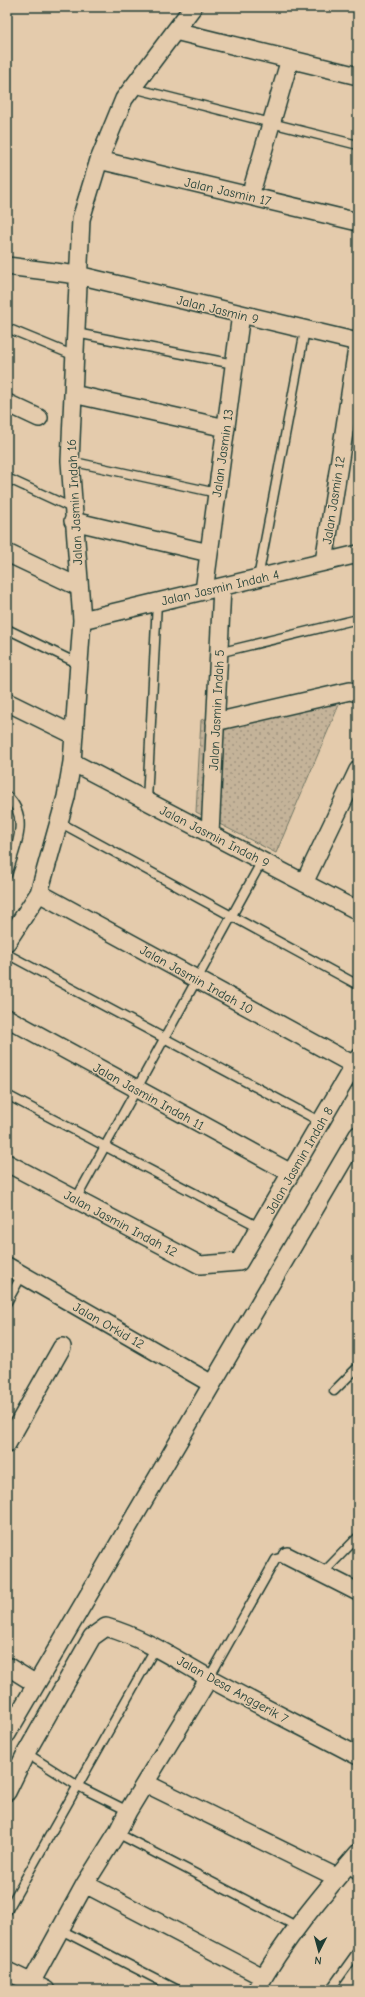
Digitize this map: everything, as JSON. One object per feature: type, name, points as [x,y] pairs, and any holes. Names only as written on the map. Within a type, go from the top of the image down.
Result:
[{"type":"street","name":"Jalan Jasmin Indah 16","points":[[7,942],[39,893],[66,797],[72,762],[82,620],[70,462],[81,218],[99,160],[124,99],[193,7]]},
{"type":"street","points":[[175,31],[358,76]]},
{"type":"street","points":[[250,196],[290,59]]},
{"type":"street","name":"Jalan Jasmin 17","points":[[99,160],[358,222]]},
{"type":"street","name":"Jalan Jasmin 9","points":[[7,266],[78,275],[358,342]]},
{"type":"street","name":"Jalan Jasmin 13","points":[[204,591],[241,314]]},
{"type":"street","name":"Jalan Jasmin 12","points":[[324,562],[358,342]]},
{"type":"street","points":[[73,394],[226,428]]},
{"type":"street","points":[[7,403],[39,418]]},
{"type":"street","points":[[73,515],[209,553]]},
{"type":"street","points":[[7,554],[79,587]]},
{"type":"street","name":"Jalan Jasmin Indah 4","points":[[82,620],[358,554]]},
{"type":"street","name":"Jalan Jasmin Indah 5","points":[[210,834],[222,587]]},
{"type":"street","points":[[215,722],[350,691],[358,693]]},
{"type":"street","points":[[7,702],[74,734]]},
{"type":"street","name":"Jalan Jasmin Indah 9","points":[[72,762],[358,911]]},
{"type":"street","points":[[304,883],[358,770]]},
{"type":"street","name":"Jalan Jasmin Indah 10","points":[[39,893],[197,979],[356,1062]]},
{"type":"street","name":"Jalan Jasmin Indah 11","points":[[7,1018],[291,1173]]},
{"type":"street","name":"Jalan Jasmin Indah 8","points":[[239,1262],[356,1062]]},
{"type":"street","points":[[7,1734],[358,1135]]},
{"type":"street","name":"Jalan Jasmin Indah 12","points":[[7,1163],[200,1265],[239,1262]]},
{"type":"street","name":"Jalan Orkid 12","points":[[7,1266],[212,1384]]},
{"type":"street","points":[[7,1444],[62,1347]]},
{"type":"street","points":[[287,1556],[358,1592]]},
{"type":"street","name":"Jalan Desa Anggerik 7","points":[[26,1754],[92,1636],[106,1627],[125,1632],[156,1647],[209,1678],[358,1756]]},
{"type":"street","points":[[7,1666],[36,1684]]},
{"type":"street","points":[[7,1971],[38,1986],[61,1930],[85,1884],[117,1833],[128,1810],[209,1678]]},
{"type":"street","points":[[7,1792],[26,1754]]},
{"type":"street","points":[[145,1783],[347,1873]]},
{"type":"street","points":[[85,1884],[260,1983],[298,1927],[347,1873],[358,1853]]},
{"type":"lane","points":[[133,88],[358,145]]},
{"type":"lane","points":[[7,328],[74,356]]},
{"type":"lane","points":[[258,578],[305,330]]},
{"type":"lane","points":[[76,334],[234,364]]},
{"type":"lane","points":[[70,462],[217,493]]},
{"type":"lane","points":[[7,478],[73,515]]},
{"type":"lane","points":[[148,801],[157,602]]},
{"type":"lane","points":[[218,652],[358,618]]},
{"type":"lane","points":[[7,629],[79,664]]},
{"type":"lane","points":[[7,796],[15,803],[21,827],[7,875]]},
{"type":"lane","points":[[59,822],[358,985]]},
{"type":"lane","points":[[76,1199],[262,861]]},
{"type":"lane","points":[[7,954],[165,1037],[321,1122]]},
{"type":"lane","points":[[7,1095],[104,1147],[260,1227]]},
{"type":"lane","points":[[7,1302],[22,1275]]},
{"type":"lane","points":[[334,1390],[358,1367]]},
{"type":"lane","points":[[322,1574],[358,1537]]},
{"type":"lane","points":[[209,1678],[276,1559],[287,1556]]},
{"type":"lane","points":[[7,1911],[156,1647]]},
{"type":"lane","points":[[26,1754],[78,1786],[128,1810]]},
{"type":"lane","points":[[117,1833],[298,1927]]},
{"type":"lane","points":[[61,1930],[178,1990]]},
{"type":"lane","points":[[330,1990],[358,1951]]},
{"type":"shaded area","points":[[347,686],[276,853],[196,812],[201,720]]}]
